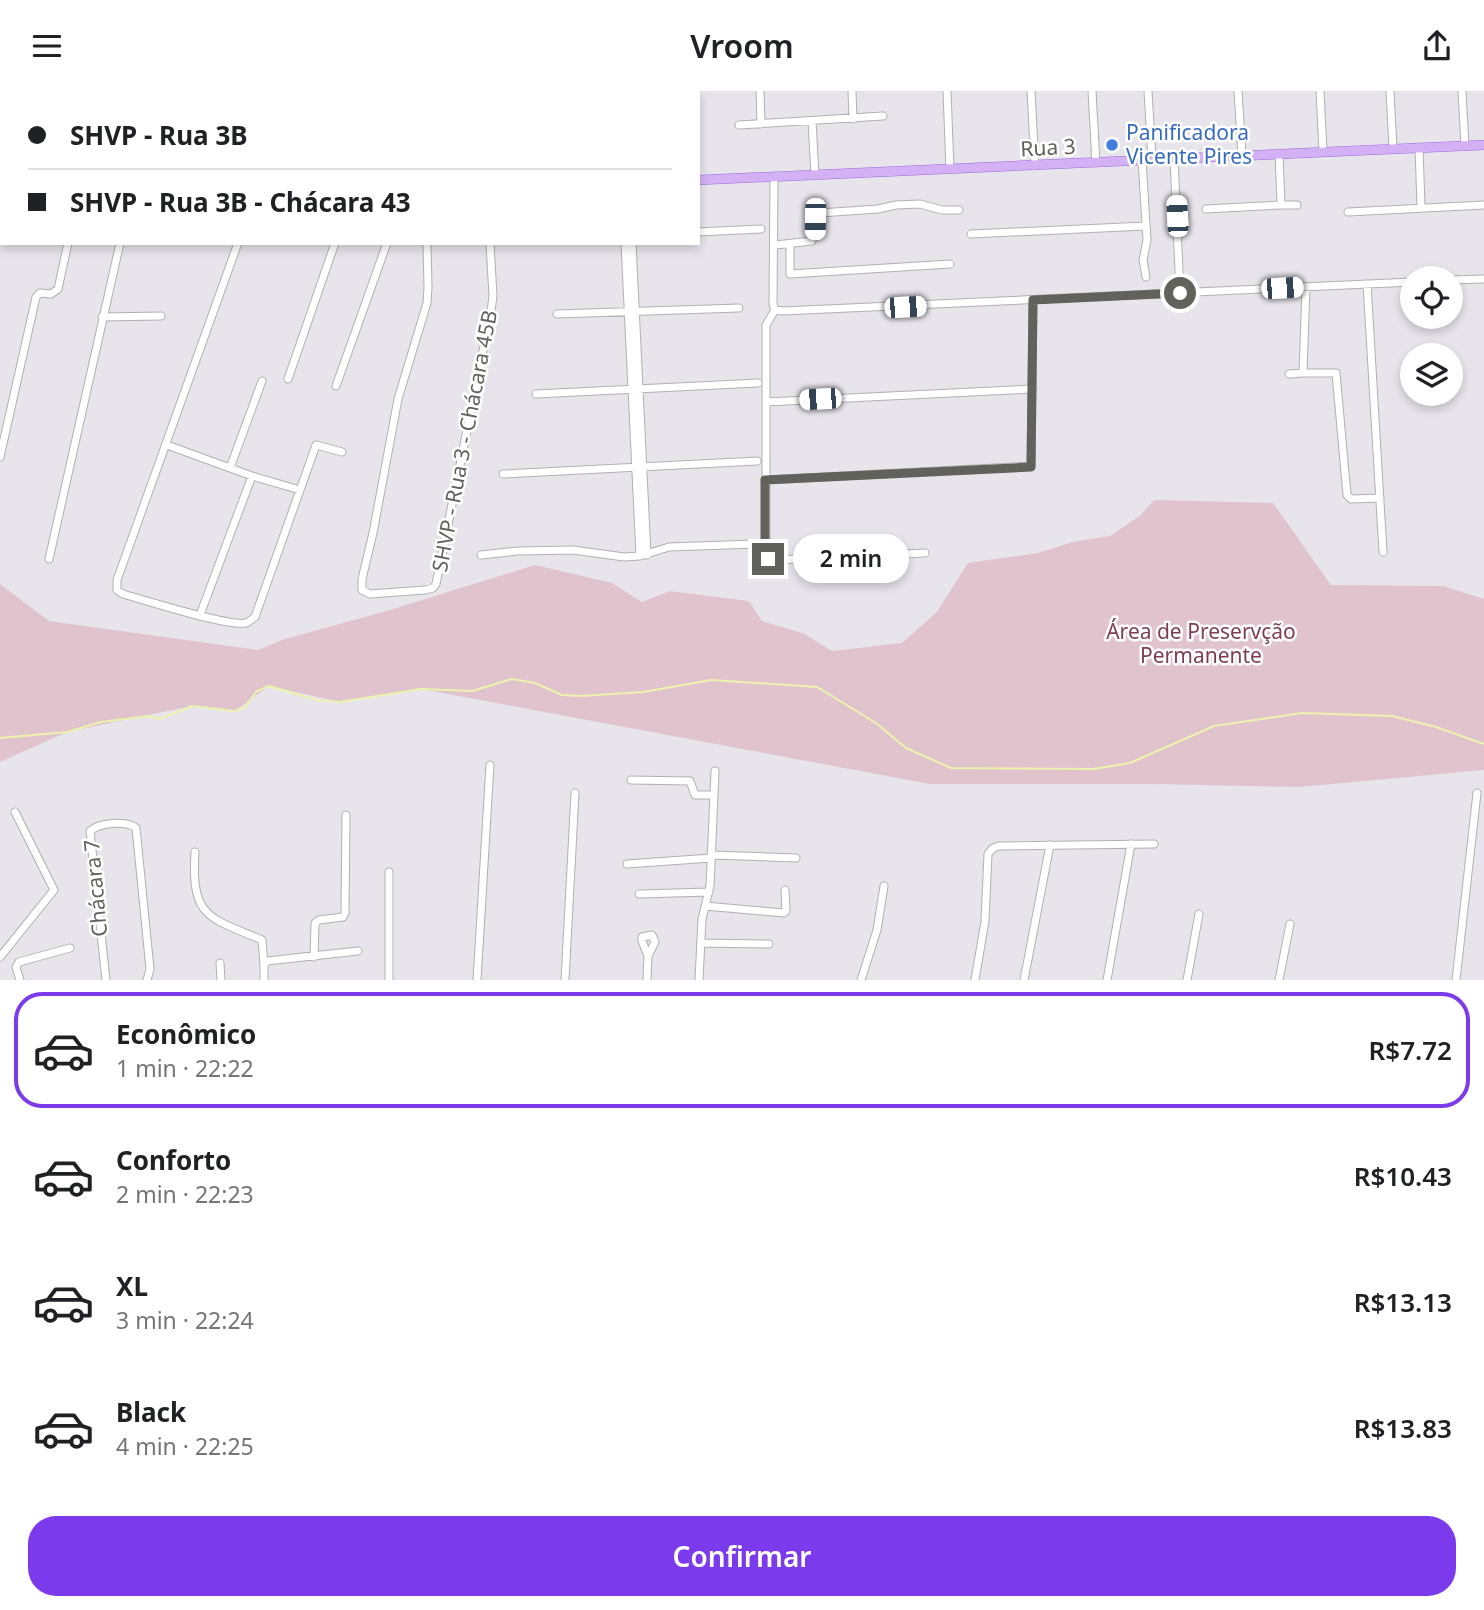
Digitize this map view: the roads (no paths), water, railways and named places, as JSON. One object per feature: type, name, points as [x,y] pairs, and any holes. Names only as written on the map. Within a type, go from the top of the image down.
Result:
[{"type":"main road","name":"Rua 3","points":[[700,180],[1484,145]]},
{"type":"street","points":[[760,91],[761,124]]},
{"type":"street","points":[[852,91],[853,118]]},
{"type":"street","points":[[947,91],[950,169]]},
{"type":"street","points":[[1031,91],[1035,166]]},
{"type":"street","points":[[1093,91],[1096,163]]},
{"type":"street","points":[[1146,277],[1143,260],[1147,247],[1145,226],[1148,91]]},
{"type":"street","points":[[1238,91],[1242,155]]},
{"type":"street","points":[[1320,91],[1323,152]]},
{"type":"street","points":[[1390,91],[1393,148]]},
{"type":"street","points":[[1462,91],[1465,146]]},
{"type":"street","points":[[739,125],[883,116]]},
{"type":"street","points":[[812,121],[816,176]]},
{"type":"street","points":[[1419,147],[1421,207]]},
{"type":"street","points":[[1279,153],[1281,205]]},
{"type":"street","points":[[1174,158],[1180,293]]},
{"type":"street","points":[[774,178],[775,310],[766,325],[765,552],[768,559],[925,553]]},
{"type":"street","points":[[775,245],[814,240],[815,219],[820,213],[908,204],[924,205],[942,211],[960,210]]},
{"type":"street","points":[[1206,209],[1297,205]]},
{"type":"street","points":[[1348,212],[1484,205]]},
{"type":"street","points":[[971,234],[1145,226]]},
{"type":"street","points":[[700,232],[761,229]]},
{"type":"street","points":[[0,457],[36,296],[40,293],[51,294],[58,289],[68,245]]},
{"type":"street","points":[[49,559],[120,245]]},
{"type":"street","points":[[237,245],[116,586],[117,590],[200,615],[245,624],[255,617],[316,445],[342,452]]},
{"type":"street","points":[[288,379],[334,245]]},
{"type":"street","points":[[336,386],[386,245]]},
{"type":"street","name":"SHVP - Rua 3 - Chácara 45B","points":[[427,245],[427,303],[398,399],[361,586],[364,593],[425,590],[436,584],[491,311],[493,296],[490,245]]},
{"type":"street","points":[[625,245],[643,556]]},
{"type":"street","points":[[631,312],[632,245]]},
{"type":"street","points":[[790,245],[790,274]]},
{"type":"street","points":[[774,274],[950,264]]},
{"type":"street","points":[[1463,280],[1484,279]]},
{"type":"street","points":[[775,310],[802,312],[1400,283]]},
{"type":"street","points":[[1367,284],[1383,552]]},
{"type":"street","points":[[1303,373],[1306,287]]},
{"type":"street","points":[[765,480],[1027,468],[1032,464],[1033,300]]},
{"type":"street","points":[[557,314],[739,308]]},
{"type":"street","points":[[102,317],[162,317]]},
{"type":"street","points":[[1289,374],[1336,373],[1347,495],[1351,499],[1380,498]]},
{"type":"street","points":[[230,468],[262,381]]},
{"type":"street","points":[[536,394],[758,383]]},
{"type":"street","points":[[766,402],[1033,389]]},
{"type":"street","points":[[167,445],[252,476],[300,490]]},
{"type":"street","points":[[503,474],[757,461]]},
{"type":"street","points":[[200,615],[252,476]]},
{"type":"street","points":[[481,555],[573,550],[624,557],[643,556],[669,547],[755,544]]},
{"type":"street","points":[[477,980],[490,765]]},
{"type":"street","points":[[699,980],[705,906],[709,892],[715,771]]},
{"type":"street","points":[[631,780],[690,781],[695,795],[715,795]]},
{"type":"street","points":[[565,980],[575,793]]},
{"type":"street","points":[[1456,980],[1477,793]]},
{"type":"street","points":[[0,957],[54,890],[15,813]]},
{"type":"street","points":[[314,957],[315,923],[342,917],[345,913],[346,815]]},
{"type":"street","name":"Chácara 7","points":[[106,980],[90,831],[97,826],[128,824],[136,828],[150,969],[147,980]]},
{"type":"street","points":[[1107,980],[1131,843]]},
{"type":"street","points":[[975,980],[985,921],[988,854],[993,848],[1154,844]]},
{"type":"street","points":[[1024,980],[1050,845]]},
{"type":"street","points":[[195,852],[194,878],[204,912],[217,921],[262,940],[264,980]]},
{"type":"street","points":[[627,864],[711,857],[796,858]]},
{"type":"street","points":[[389,871],[389,980]]},
{"type":"street","points":[[861,980],[877,930],[884,886]]},
{"type":"street","points":[[705,906],[784,913],[785,890]]},
{"type":"street","points":[[639,894],[709,892]]},
{"type":"street","points":[[1187,980],[1199,914]]},
{"type":"street","points":[[1279,980],[1290,924]]},
{"type":"street","points":[[701,943],[769,944]]},
{"type":"street","points":[[20,980],[16,967],[19,962],[70,947]]},
{"type":"street","points":[[265,964],[358,951]]},
{"type":"street","points":[[647,980],[648,956]]},
{"type":"street","points":[[220,963],[221,980]]},
{"type":"waterway","points":[[0,738],[67,732],[101,722],[149,716],[159,719],[192,706],[235,711],[245,707],[257,691],[269,686],[317,700],[340,702],[421,689],[472,691],[512,679],[535,683],[562,695],[580,696],[643,692],[711,680],[817,687],[876,723],[906,748],[951,768],[1093,769],[1130,763],[1214,726],[1302,713],[1392,716],[1436,727],[1484,744]]},
{"type":"place","name":"Panificadora Vicente Pires","points":[[1112,145]]},
{"type":"park label","name":"Área de Preservção Permanente","points":[[1201,644]]}]
